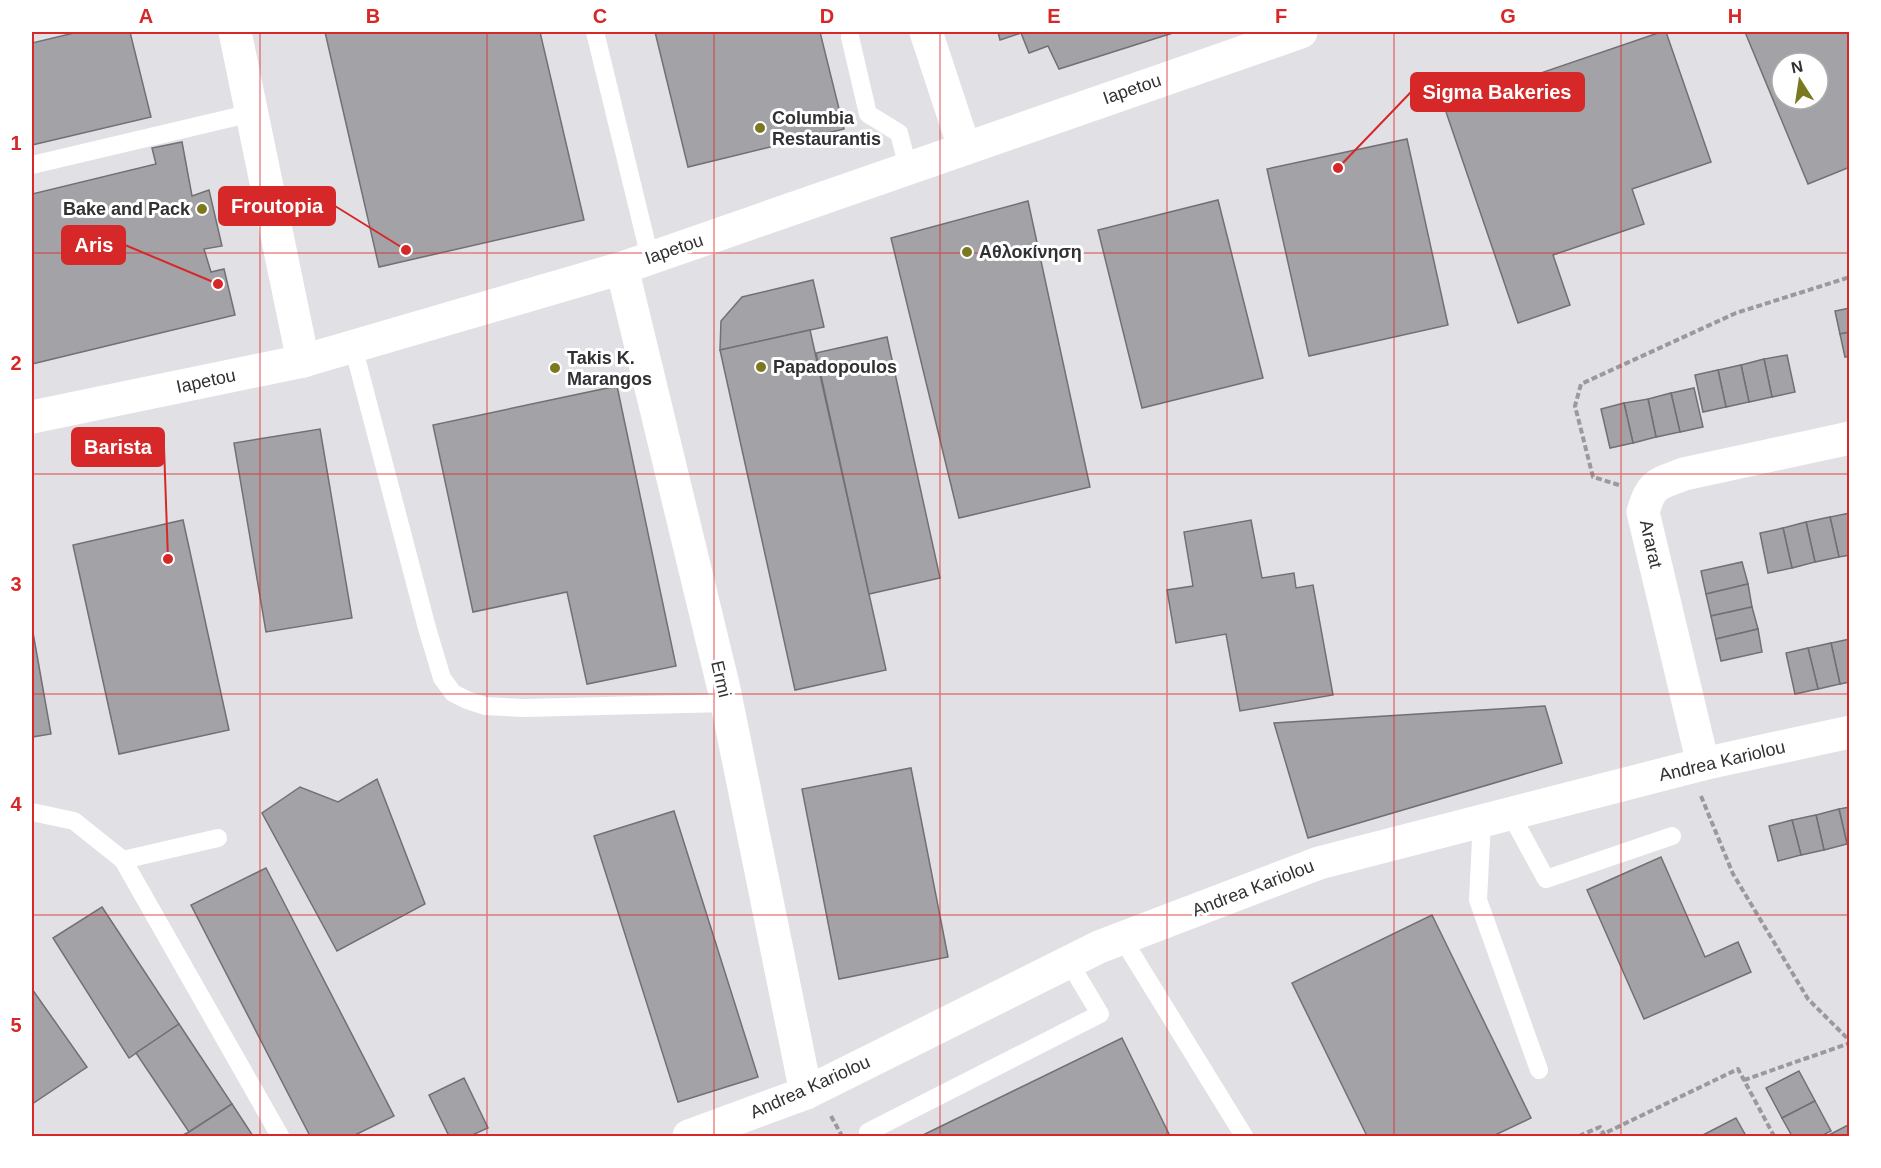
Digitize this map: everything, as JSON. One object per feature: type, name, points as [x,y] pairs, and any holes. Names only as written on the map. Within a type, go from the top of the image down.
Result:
[{"type":"street","points":[[235,32],[303,361]]},
{"type":"street","points":[[926,32],[964,147]]},
{"type":"street","name":"Iapetou","points":[[32,417],[303,361],[636,263],[964,147],[1301,32]]},
{"type":"street","name":"Ermi","points":[[636,263],[806,1093]]},
{"type":"street","name":"Ararat","points":[[1696,766],[1643,512],[1648,494],[1659,483],[1684,474],[1850,438]]},
{"type":"street","name":"Andrea Kariolou","points":[[697,1135],[806,1093],[1122,938],[1319,863],[1696,766],[1850,732]]},
{"type":"lane","points":[[595,32],[636,263]]},
{"type":"lane","points":[[850,37],[868,114],[900,133],[908,167]]},
{"type":"lane","points":[[32,165],[252,113]]},
{"type":"lane","points":[[353,346],[427,628],[442,678],[453,693],[485,706],[523,708],[727,703]]},
{"type":"lane","points":[[32,812],[74,821],[123,861],[280,1137]]},
{"type":"lane","points":[[1496,816],[1546,879],[1672,836]]},
{"type":"lane","points":[[1496,816],[1478,900],[1539,1070]]},
{"type":"lane","points":[[123,861],[218,838]]},
{"type":"lane","points":[[1122,938],[1244,1137]]},
{"type":"lane","points":[[870,1137],[868,1132],[1100,1014],[1070,962]]},
{"type":"path","points":[[1648,494],[1593,477],[1575,406],[1581,384],[1736,313],[1850,277]]},
{"type":"path","points":[[1696,766],[1733,874],[1808,999],[1850,1042],[1744,1080]]},
{"type":"path","points":[[1579,1137],[1600,1127],[1602,1136],[1738,1069],[1774,1137]]},
{"type":"building","points":[[78,32],[130,32],[151,117],[32,145],[32,43]]},
{"type":"building","points":[[325,32],[540,32],[584,220],[379,267]]},
{"type":"building","points":[[655,32],[820,32],[844,129],[688,167]]},
{"type":"building","points":[[998,32],[1176,32],[1059,69],[1048,46],[1029,53],[1021,33],[1000,40]]},
{"type":"building","points":[[1666,32],[1711,162],[1632,189],[1644,224],[1553,255],[1570,305],[1518,323],[1444,106]]},
{"type":"building","points":[[1745,32],[1850,32],[1850,167],[1808,184],[1778,111],[1830,111],[1830,51],[1770,51],[1770,92]]},
{"type":"building","points":[[1407,139],[1448,325],[1309,356],[1267,169]]},
{"type":"building","points":[[182,142],[192,196],[209,190],[222,246],[204,249],[211,272],[224,269],[235,315],[32,364],[32,194],[156,164],[152,148]]},
{"type":"building","points":[[1218,200],[1263,378],[1142,408],[1098,230]]},
{"type":"building","points":[[1028,201],[1090,487],[959,518],[891,238]]},
{"type":"building","points":[[813,280],[824,327],[720,350],[721,321],[742,297]]},
{"type":"building","points":[[1850,308],[1850,332],[1840,334],[1835,311]]},
{"type":"building","points":[[810,330],[886,670],[795,690],[720,350]]},
{"type":"building","points":[[1850,332],[1850,356],[1845,357],[1840,334]]},
{"type":"building","points":[[887,337],[940,578],[869,594],[816,353]]},
{"type":"building","points":[[1787,355],[1795,392],[1772,397],[1764,359]]},
{"type":"building","points":[[1764,359],[1772,397],[1749,402],[1741,365]]},
{"type":"building","points":[[1741,365],[1749,402],[1726,407],[1718,370]]},
{"type":"building","points":[[1718,370],[1726,407],[1703,412],[1695,375]]},
{"type":"building","points":[[617,386],[676,666],[587,684],[567,592],[473,612],[433,425]]},
{"type":"building","points":[[1694,388],[1703,427],[1680,432],[1671,393]]},
{"type":"building","points":[[1671,393],[1680,432],[1656,437],[1648,399]]},
{"type":"building","points":[[1648,399],[1656,437],[1633,443],[1624,403]]},
{"type":"building","points":[[1624,403],[1633,443],[1610,448],[1601,409]]},
{"type":"building","points":[[320,429],[352,618],[266,632],[234,443]]},
{"type":"building","points":[[1850,513],[1850,555],[1839,557],[1830,517]]},
{"type":"building","points":[[1830,517],[1839,557],[1815,562],[1806,522]]},
{"type":"building","points":[[183,520],[229,730],[119,754],[73,545]]},
{"type":"building","points":[[1251,520],[1262,578],[1294,573],[1296,588],[1313,585],[1333,695],[1240,711],[1226,634],[1176,643],[1167,590],[1193,586],[1184,532]]},
{"type":"building","points":[[1806,522],[1815,562],[1792,568],[1783,528]]},
{"type":"building","points":[[1783,528],[1792,568],[1768,573],[1760,533]]},
{"type":"building","points":[[1742,562],[1748,584],[1706,594],[1701,571]]},
{"type":"building","points":[[1748,584],[1752,607],[1711,616],[1706,594]]},
{"type":"building","points":[[1752,607],[1758,629],[1716,639],[1711,616]]},
{"type":"building","points":[[32,627],[51,734],[32,737]]},
{"type":"building","points":[[1758,629],[1762,652],[1721,661],[1716,639]]},
{"type":"building","points":[[1850,639],[1850,682],[1840,684],[1831,643]]},
{"type":"building","points":[[1831,643],[1840,684],[1818,689],[1808,648]]},
{"type":"building","points":[[1808,648],[1818,689],[1795,694],[1786,653]]},
{"type":"building","points":[[1545,706],[1562,763],[1308,838],[1274,723]]},
{"type":"building","points":[[911,768],[948,957],[839,979],[802,789]]},
{"type":"building","points":[[377,779],[425,904],[337,951],[262,813],[300,787],[338,802]]},
{"type":"building","points":[[1850,807],[1850,843],[1847,844],[1839,809]]},
{"type":"building","points":[[1839,809],[1847,844],[1824,850],[1816,815]]},
{"type":"building","points":[[674,811],[758,1077],[678,1102],[594,836]]},
{"type":"building","points":[[1816,815],[1824,850],[1801,855],[1792,820]]},
{"type":"building","points":[[1792,820],[1801,855],[1778,861],[1769,826]]},
{"type":"building","points":[[1661,857],[1705,957],[1738,942],[1751,972],[1644,1019],[1587,890]]},
{"type":"building","points":[[266,868],[394,1116],[353,1136],[310,1136],[191,905]]},
{"type":"building","points":[[102,907],[179,1024],[129,1058],[53,938]]},
{"type":"building","points":[[1432,915],[1531,1118],[1493,1136],[1367,1136],[1292,983]]},
{"type":"building","points":[[32,989],[87,1067],[32,1104]]},
{"type":"building","points":[[179,1024],[232,1104],[189,1132],[136,1053]]},
{"type":"building","points":[[1122,1038],[1170,1136],[921,1136]]},
{"type":"building","points":[[1799,1071],[1815,1101],[1782,1118],[1766,1088]]},
{"type":"building","points":[[464,1078],[488,1128],[470,1136],[449,1136],[429,1095]]},
{"type":"building","points":[[1815,1101],[1831,1131],[1821,1136],[1792,1136],[1782,1118]]},
{"type":"building","points":[[232,1104],[253,1136],[181,1136],[189,1132]]},
{"type":"building","points":[[1736,1118],[1746,1136],[1701,1136]]},
{"type":"building","points":[[1850,1124],[1850,1136],[1827,1136]]},
{"type":"place","name":"Columbia Restaurantis","points":[[760,128]]},
{"type":"place","name":"Sigma Bakeries","points":[[1338,168]]},
{"type":"place","name":"Bake and Pack","points":[[202,209]]},
{"type":"place","name":"Froutopia","points":[[406,250]]},
{"type":"place","name":"Αθλοκίνηση","points":[[967,252]]},
{"type":"place","name":"Aris","points":[[218,284]]},
{"type":"place","name":"Papadopoulos","points":[[761,367]]},
{"type":"place","name":"Takis K. Marangos","points":[[555,368]]},
{"type":"place","name":"Barista","points":[[168,559]]}]
